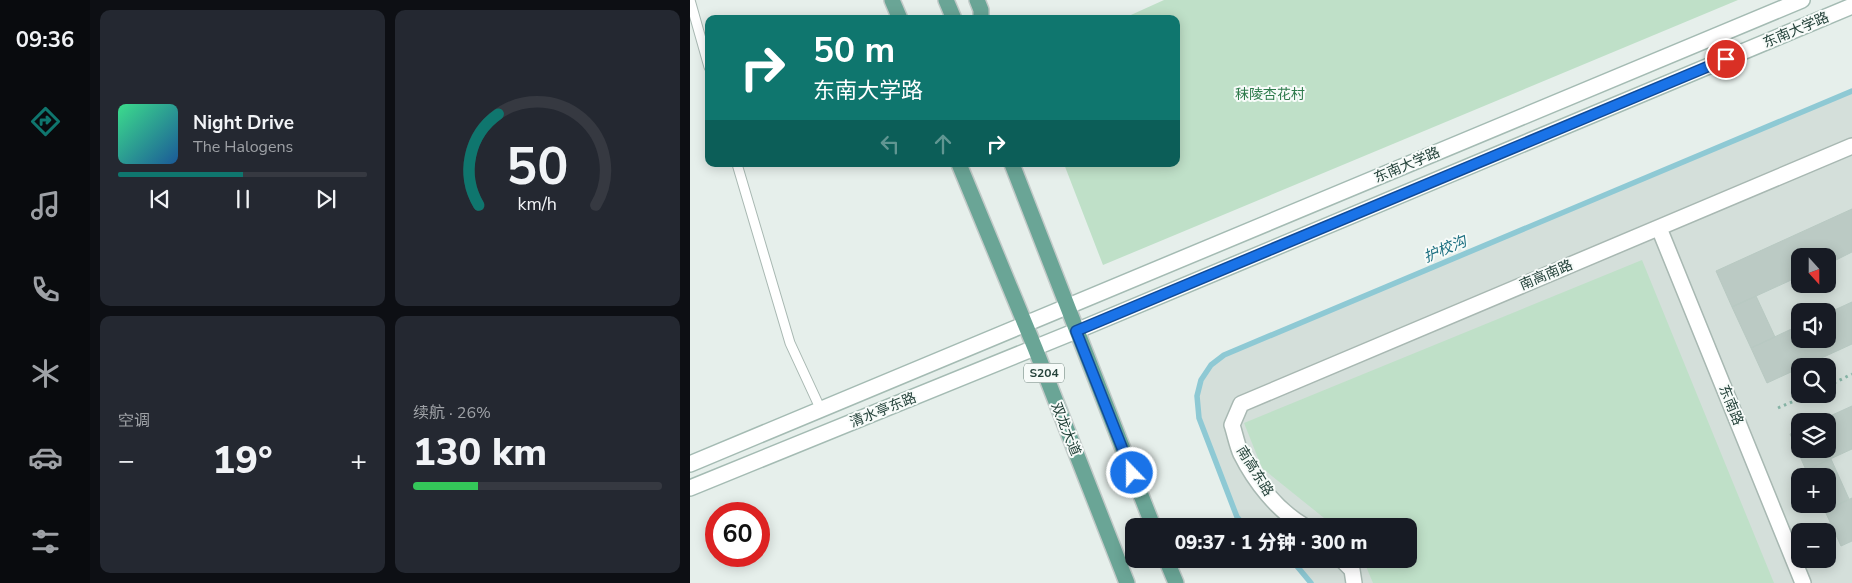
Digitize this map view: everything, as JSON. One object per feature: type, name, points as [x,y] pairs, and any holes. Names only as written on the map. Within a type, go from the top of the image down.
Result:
[{"type":"main road","points":[[892,0],[898,15]]},
{"type":"main road","points":[[946,0],[952,15]]},
{"type":"main road","points":[[977,0],[981,15]]},
{"type":"main road","name":"东南大学路","points":[[1068,308],[1802,0]]},
{"type":"main road","name":"东南大学路","points":[[1076,331],[1852,6]]},
{"type":"main road","name":"南高南路","points":[[1241,404],[1852,146]]},
{"type":"main road","name":"双龙大道","points":[[960,167],[1035,348],[1127,583]]},
{"type":"main road","points":[[1013,167],[1151,518]]},
{"type":"main road","name":"东南路","points":[[1659,228],[1803,583]]},
{"type":"main road","name":"清水亭东路","points":[[690,464],[1068,308]]},
{"type":"main road","name":"清水亭东路","points":[[690,488],[1076,331]]},
{"type":"main road","name":"南高东路","points":[[1241,404],[1232,425],[1241,453],[1267,494],[1291,518]]},
{"type":"main road","points":[[1170,568],[1176,583]]},
{"type":"main road","points":[[1350,568],[1354,583]]},
{"type":"lane","points":[[690,0],[705,52]]},
{"type":"lane","points":[[738,167],[790,342],[821,410]]},
{"type":"path","points":[[1836,382],[1852,374]]},
{"type":"path","points":[[1778,408],[1791,402]]},
{"type":"shaded area","points":[[1852,91],[1852,583],[1311,583],[1298,568],[1417,568],[1417,518],[1238,518],[1199,418],[1197,396],[1201,380],[1211,365],[1224,355]]},
{"type":"green space","name":"秣陵杏花村","points":[[1164,0],[1738,0],[1103,265],[1065,167],[1180,167],[1180,15],[1131,15]]},
{"type":"green space","points":[[1642,260],[1774,583],[1373,583],[1367,568],[1417,568],[1417,518],[1324,518],[1262,468],[1244,423]]},
{"type":"building","points":[[1852,209],[1852,252],[1836,260],[1836,248],[1791,248],[1791,280],[1732,307],[1716,271]]},
{"type":"building","points":[[1756,296],[1775,337],[1751,348],[1732,307]]},
{"type":"building","points":[[1852,302],[1852,344],[1821,358],[1791,358],[1791,372],[1767,383],[1751,348],[1791,329],[1791,348],[1836,348],[1836,309]]},
{"type":"building","points":[[1852,406],[1852,449],[1836,456],[1836,413]]},
{"type":"building","points":[[1801,458],[1832,458],[1810,468],[1805,468]]},
{"type":"building","points":[[1831,459],[1835,468],[1811,468]]},
{"type":"building","points":[[1836,470],[1849,499],[1836,506]]},
{"type":"building","points":[[1852,498],[1852,541],[1841,546],[1836,535],[1836,523],[1830,523],[1826,513],[1836,513],[1836,506]]},
{"type":"waterway","name":"护校沟","points":[[1238,518],[1199,418],[1197,396],[1201,380],[1211,365],[1224,355],[1852,91]]},
{"type":"waterway","name":"护校沟","points":[[1298,568],[1311,583]]},
{"type":"route","points":[[1132,473],[1076,331],[1726,59]]}]
